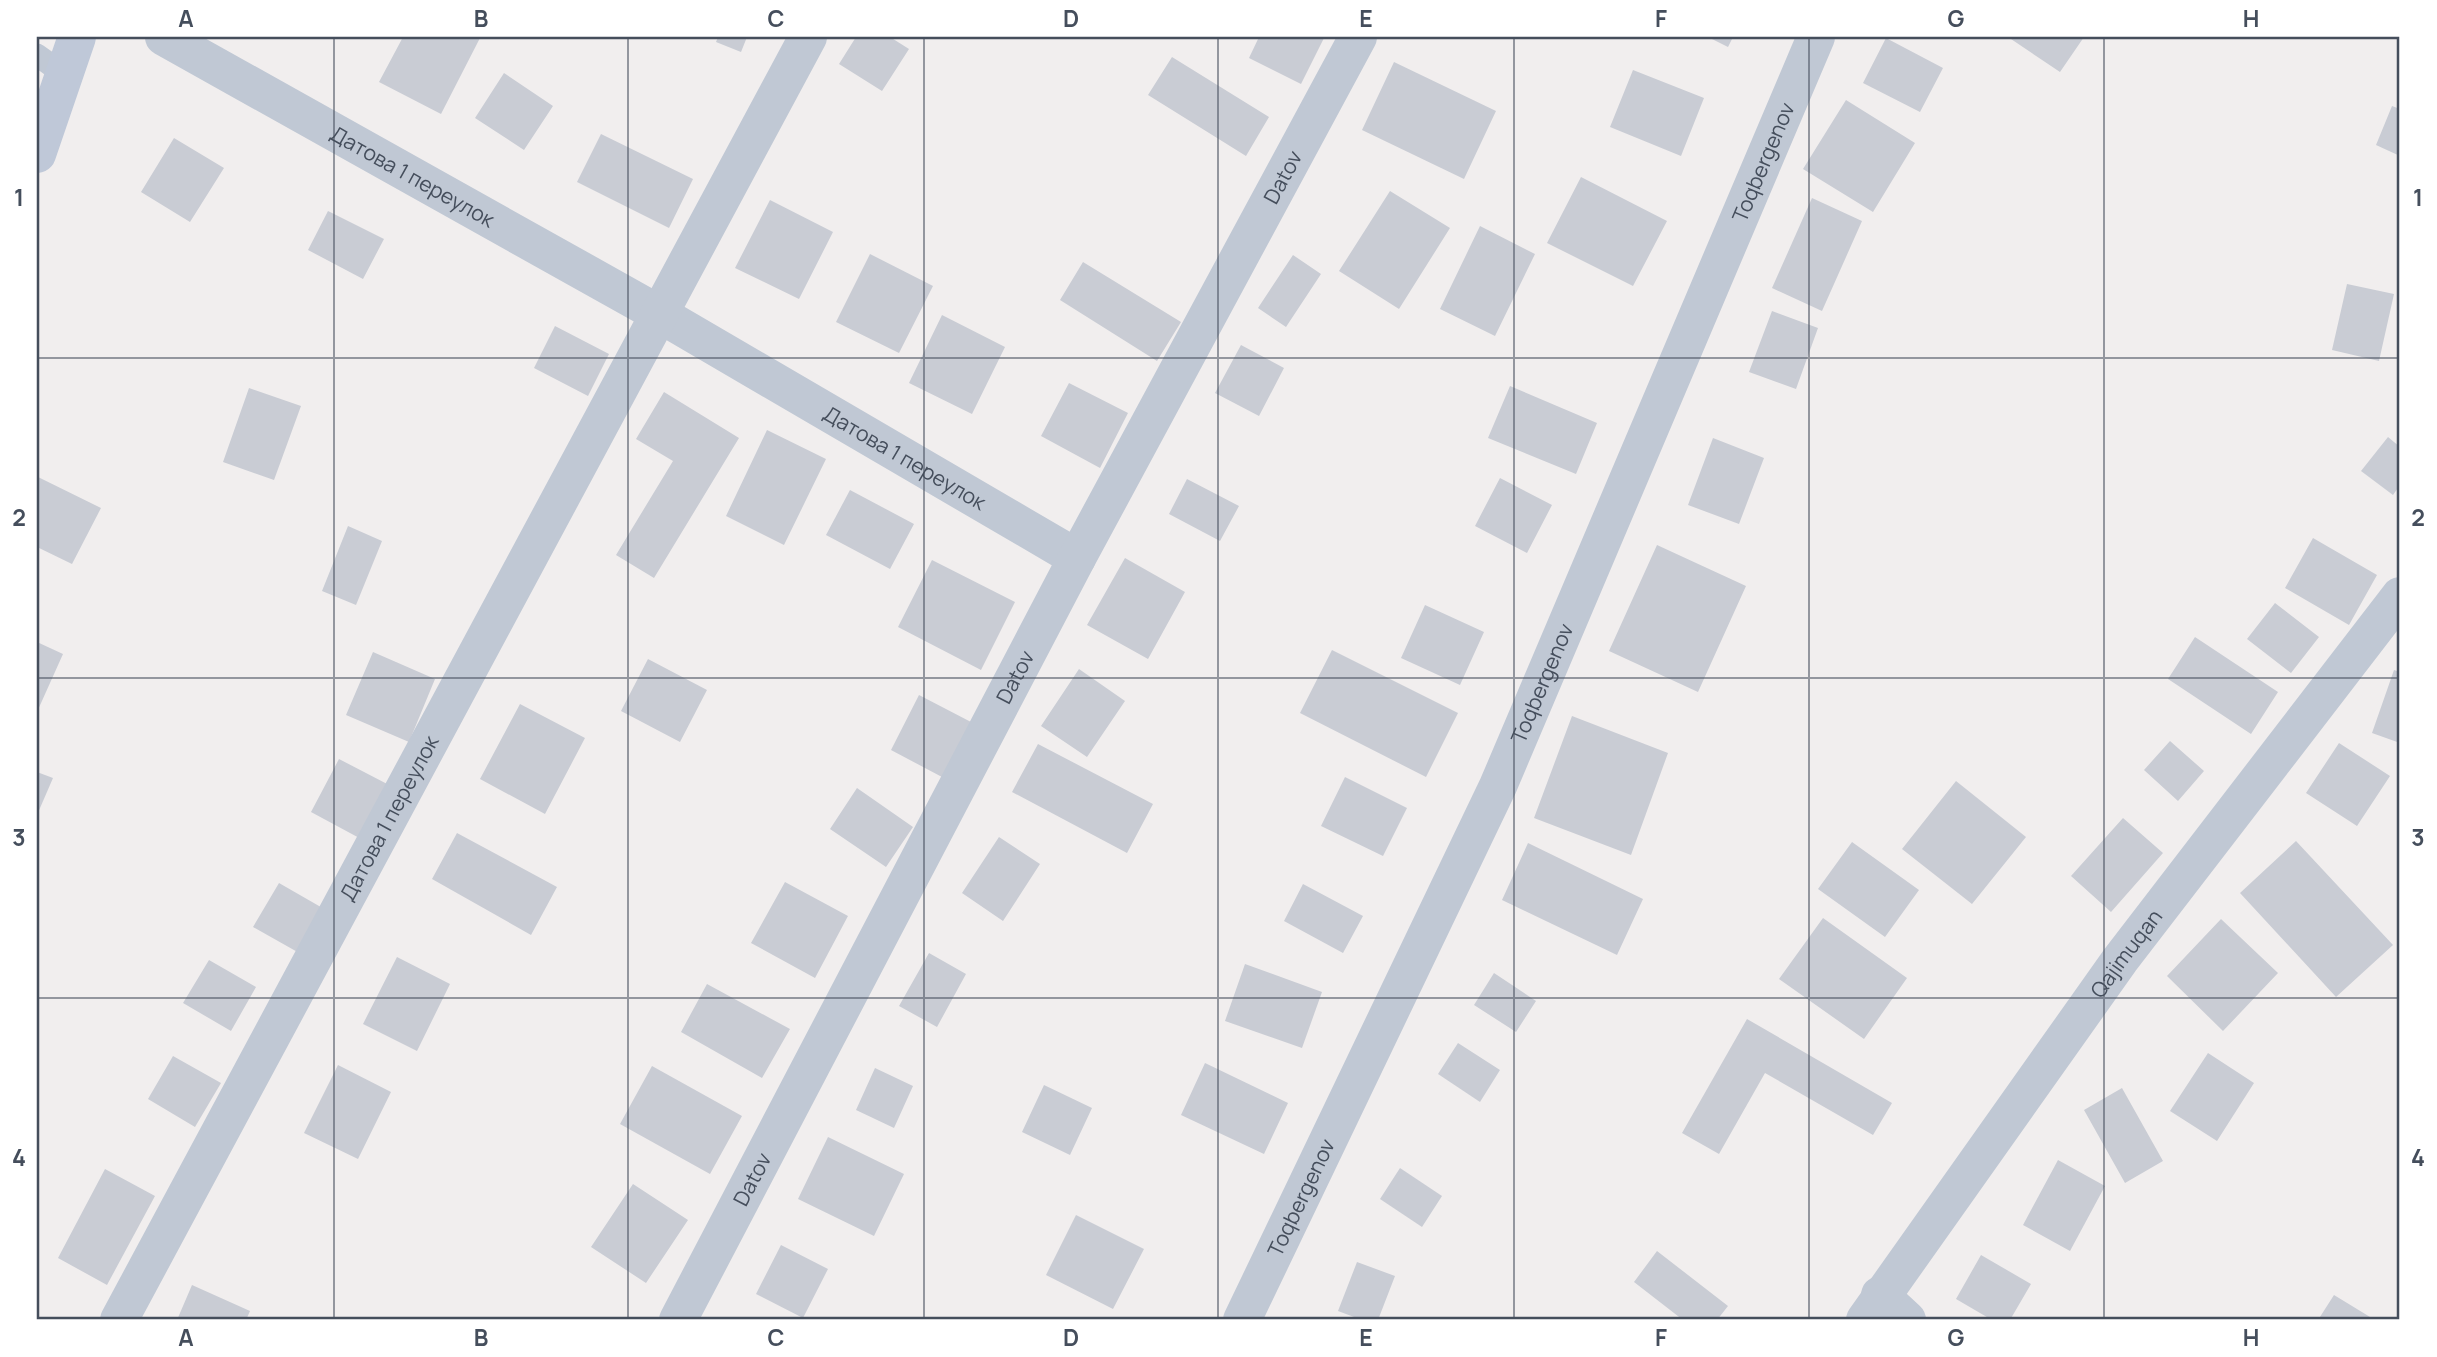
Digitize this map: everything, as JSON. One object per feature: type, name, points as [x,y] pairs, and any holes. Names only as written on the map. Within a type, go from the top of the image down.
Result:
[{"type":"street","points":[[37,155],[51,65],[77,37]]},
{"type":"street","name":"Датова 1 переулок","points":[[164,37],[661,315],[1077,558]]},
{"type":"street","name":"Датова 1 переулок","points":[[119,1320],[808,37]]},
{"type":"street","name":"Datov","points":[[678,1320],[1077,558],[1358,37]]},
{"type":"street","name":"Toqbergenov","points":[[1242,1320],[1498,786],[1816,37]]},
{"type":"street","name":"Qajimuqan","points":[[1884,1312],[2120,960],[2398,606]]},
{"type":"building","points":[[403,37],[480,38],[441,114],[379,82]]},
{"type":"building","points":[[718,37],[747,37],[741,52],[716,42]]},
{"type":"building","points":[[856,37],[890,37],[909,49],[882,91],[839,64]]},
{"type":"building","points":[[1259,37],[1324,38],[1301,84],[1249,58]]},
{"type":"building","points":[[1708,37],[1733,37],[1728,47]]},
{"type":"building","points":[[2008,37],[2084,37],[2060,72]]},
{"type":"building","points":[[1886,38],[1943,68],[1920,112],[1863,83]]},
{"type":"building","points":[[1172,57],[1269,117],[1246,156],[1148,95]]},
{"type":"building","points":[[1394,62],[1496,111],[1464,179],[1362,130]]},
{"type":"building","points":[[1633,70],[1704,98],[1681,156],[1610,127]]},
{"type":"building","points":[[504,73],[553,106],[524,150],[475,118]]},
{"type":"building","points":[[1846,100],[1915,143],[1873,212],[1803,169]]},
{"type":"building","points":[[2392,106],[2400,109],[2400,156],[2376,145]]},
{"type":"building","points":[[601,134],[693,179],[669,228],[577,182]]},
{"type":"building","points":[[174,138],[224,168],[190,222],[141,192]]},
{"type":"building","points":[[1581,177],[1667,221],[1633,286],[1547,243]]},
{"type":"building","points":[[1390,191],[1450,228],[1399,309],[1339,271]]},
{"type":"building","points":[[1812,198],[1862,221],[1822,311],[1772,288]]},
{"type":"building","points":[[770,200],[833,232],[799,299],[735,268]]},
{"type":"building","points":[[328,211],[384,239],[363,279],[308,250]]},
{"type":"building","points":[[1480,226],[1535,254],[1495,336],[1440,309]]},
{"type":"building","points":[[870,254],[933,286],[899,353],[836,322]]},
{"type":"building","points":[[1293,255],[1321,274],[1286,327],[1258,308]]},
{"type":"building","points":[[1083,262],[1181,322],[1157,361],[1060,300]]},
{"type":"building","points":[[2347,284],[2394,294],[2379,361],[2332,350]]},
{"type":"building","points":[[1772,311],[1818,328],[1796,389],[1749,372]]},
{"type":"building","points":[[942,315],[1005,347],[972,414],[909,383]]},
{"type":"building","points":[[555,326],[609,354],[588,396],[534,368]]},
{"type":"building","points":[[1241,345],[1284,368],[1259,416],[1215,393]]},
{"type":"building","points":[[1069,383],[1128,413],[1100,468],[1041,436]]},
{"type":"building","points":[[1510,386],[1597,423],[1576,474],[1488,438]]},
{"type":"building","points":[[249,388],[301,406],[274,480],[223,462]]},
{"type":"building","points":[[664,392],[739,438],[654,578],[616,555],[673,461],[636,439]]},
{"type":"building","points":[[767,430],[826,459],[784,545],[726,516]]},
{"type":"building","points":[[2388,437],[2400,447],[2400,485],[2393,495],[2361,471]]},
{"type":"building","points":[[1713,438],[1764,458],[1739,524],[1688,505]]},
{"type":"building","points":[[38,477],[101,508],[72,564],[37,547]]},
{"type":"building","points":[[1500,478],[1552,505],[1527,553],[1475,526]]},
{"type":"building","points":[[1187,479],[1239,506],[1220,541],[1169,514]]},
{"type":"building","points":[[850,490],[914,524],[890,569],[826,535]]},
{"type":"building","points":[[348,526],[382,541],[356,605],[322,591]]},
{"type":"building","points":[[2313,538],[2377,575],[2349,625],[2285,588]]},
{"type":"building","points":[[1657,545],[1746,586],[1698,692],[1609,651]]},
{"type":"building","points":[[1125,558],[1185,592],[1148,659],[1087,625]]},
{"type":"building","points":[[932,560],[1015,602],[981,670],[898,627]]},
{"type":"building","points":[[2275,603],[2319,637],[2291,673],[2247,639]]},
{"type":"building","points":[[1425,605],[1484,632],[1460,685],[1401,658]]},
{"type":"building","points":[[2195,637],[2278,692],[2251,734],[2168,679]]},
{"type":"building","points":[[37,642],[63,654],[37,712]]},
{"type":"building","points":[[1332,650],[1458,713],[1426,777],[1300,713]]},
{"type":"building","points":[[373,652],[435,679],[409,742],[346,715]]},
{"type":"building","points":[[648,659],[707,690],[680,742],[621,711]]},
{"type":"building","points":[[1079,669],[1125,701],[1087,757],[1041,726]]},
{"type":"building","points":[[2394,670],[2400,672],[2400,743],[2372,733]]},
{"type":"building","points":[[919,695],[971,722],[942,777],[891,750]]},
{"type":"building","points":[[520,704],[585,738],[545,814],[480,779]]},
{"type":"building","points":[[1572,716],[1668,753],[1631,855],[1534,818]]},
{"type":"building","points":[[2170,741],[2204,771],[2178,801],[2144,770]]},
{"type":"building","points":[[2339,743],[2390,776],[2357,826],[2306,793]]},
{"type":"building","points":[[1038,744],[1153,804],[1127,853],[1012,792]]},
{"type":"building","points":[[339,759],[391,786],[363,840],[311,812]]},
{"type":"building","points":[[37,772],[53,778],[37,815]]},
{"type":"building","points":[[1345,777],[1407,808],[1383,856],[1321,826]]},
{"type":"building","points":[[1956,781],[2026,837],[1972,904],[1902,849]]},
{"type":"building","points":[[857,788],[913,827],[886,867],[830,829]]},
{"type":"building","points":[[2123,818],[2163,853],[2111,912],[2071,876]]},
{"type":"building","points":[[457,833],[557,887],[531,935],[432,879]]},
{"type":"building","points":[[999,837],[1040,864],[1003,921],[962,893]]},
{"type":"building","points":[[2296,841],[2393,945],[2336,997],[2240,893]]},
{"type":"building","points":[[1852,842],[1919,890],[1885,937],[1818,889]]},
{"type":"building","points":[[1528,843],[1643,899],[1617,955],[1502,900]]},
{"type":"building","points":[[785,882],[848,916],[815,978],[751,943]]},
{"type":"building","points":[[279,883],[326,910],[301,954],[253,927]]},
{"type":"building","points":[[1303,884],[1363,916],[1343,953],[1284,921]]},
{"type":"building","points":[[1823,918],[1907,978],[1864,1039],[1779,979]]},
{"type":"building","points":[[2221,919],[2278,973],[2223,1031],[2167,976]]},
{"type":"building","points":[[929,953],[966,974],[937,1027],[899,1006]]},
{"type":"building","points":[[397,957],[450,984],[417,1051],[363,1024]]},
{"type":"building","points":[[209,960],[256,987],[231,1031],[183,1003]]},
{"type":"building","points":[[1245,964],[1322,992],[1302,1048],[1225,1021]]},
{"type":"building","points":[[1494,973],[1536,1001],[1516,1032],[1474,1005]]},
{"type":"building","points":[[707,984],[790,1029],[762,1078],[681,1032]]},
{"type":"building","points":[[1747,1019],[1892,1103],[1873,1135],[1765,1073],[1719,1154],[1682,1133]]},
{"type":"building","points":[[1458,1043],[1500,1070],[1480,1102],[1438,1074]]},
{"type":"building","points":[[2208,1053],[2254,1083],[2217,1141],[2170,1111]]},
{"type":"building","points":[[173,1056],[221,1083],[195,1127],[148,1099]]},
{"type":"building","points":[[1205,1063],[1288,1103],[1264,1154],[1181,1115]]},
{"type":"building","points":[[338,1065],[391,1092],[358,1159],[304,1133]]},
{"type":"building","points":[[652,1066],[742,1116],[710,1174],[620,1124]]},
{"type":"building","points":[[875,1068],[913,1086],[894,1128],[856,1110]]},
{"type":"building","points":[[1044,1085],[1092,1108],[1070,1155],[1022,1132]]},
{"type":"building","points":[[2122,1088],[2163,1161],[2125,1183],[2084,1110]]},
{"type":"building","points":[[828,1137],[904,1174],[874,1236],[798,1199]]},
{"type":"building","points":[[2058,1160],[2105,1186],[2070,1251],[2023,1225]]},
{"type":"building","points":[[1400,1168],[1442,1196],[1422,1227],[1380,1199]]},
{"type":"building","points":[[105,1169],[155,1196],[107,1285],[58,1258]]},
{"type":"building","points":[[633,1184],[688,1220],[646,1283],[591,1247]]},
{"type":"building","points":[[1076,1215],[1144,1249],[1113,1309],[1046,1275]]},
{"type":"building","points":[[781,1245],[828,1269],[803,1318],[756,1294]]},
{"type":"building","points":[[1657,1251],[1728,1306],[1717,1320],[1683,1320],[1634,1282]]},
{"type":"building","points":[[1981,1255],[2031,1284],[2010,1320],[1992,1320],[1956,1299]]},
{"type":"building","points":[[1357,1262],[1395,1276],[1378,1320],[1362,1320],[1338,1311]]},
{"type":"building","points":[[192,1285],[250,1311],[246,1320],[177,1320]]},
{"type":"building","points":[[2334,1295],[2375,1320],[2318,1320]]}]
